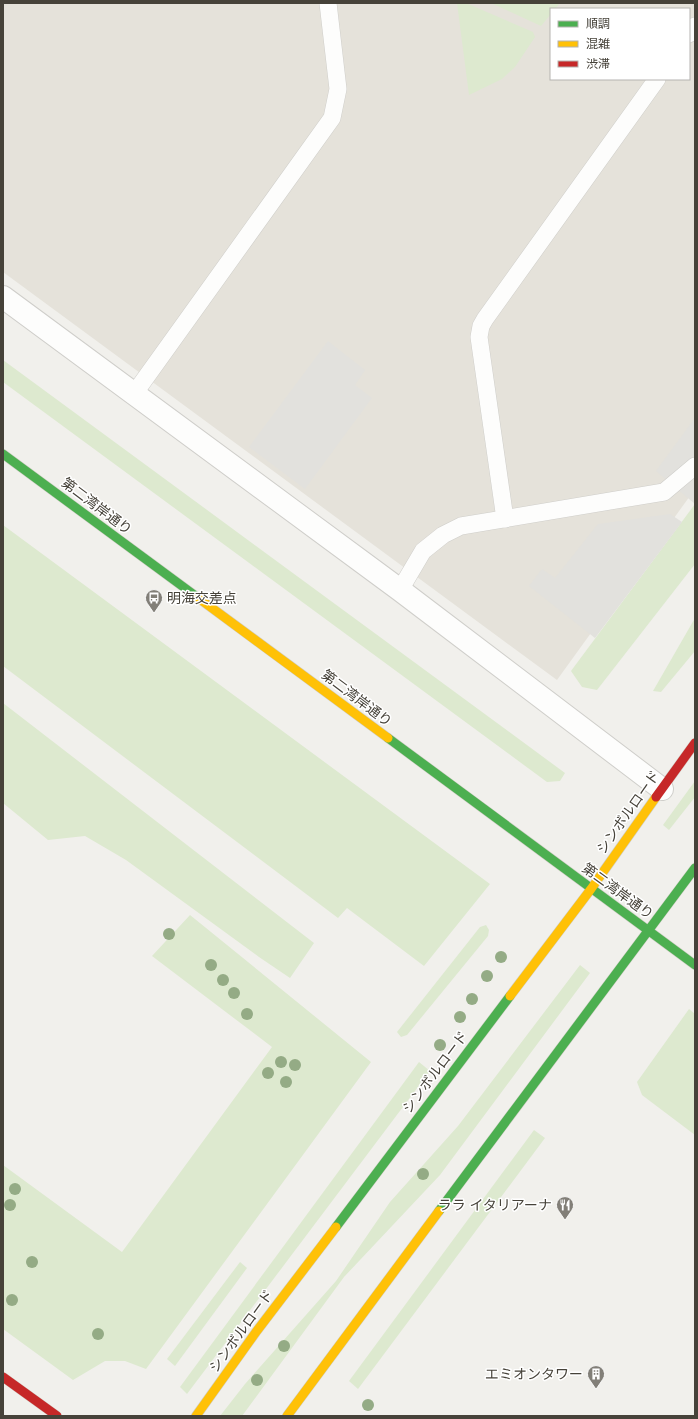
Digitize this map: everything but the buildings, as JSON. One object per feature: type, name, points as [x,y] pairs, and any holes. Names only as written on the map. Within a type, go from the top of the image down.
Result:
[{"type":"street","points":[[3,297],[400,590],[662,789]]},
{"type":"street","name":"第二湾岸通り","points":[[3,454],[695,965]]},
{"type":"street","name":"シンボルロード","points":[[196,1416],[261,1326],[591,889],[695,743]]},
{"type":"street","points":[[287,1416],[695,868]]},
{"type":"street","points":[[3,1377],[57,1416]]},
{"type":"lane","points":[[134,394],[332,118],[338,89],[328,3]]},
{"type":"lane","points":[[505,519],[479,337],[481,326],[656,80]]},
{"type":"lane","points":[[400,590],[423,551],[443,535],[461,526],[664,492],[695,466]]},
{"type":"shaded area","points":[[3,3],[695,3],[695,489],[557,680],[3,272]]},
{"type":"shaded area","points":[[328,341],[365,370],[355,385],[372,398],[305,489],[249,447]]},
{"type":"shaded area","points":[[695,418],[695,504],[656,471]]},
{"type":"shaded area","points":[[670,514],[682,522],[595,638],[529,586],[542,569],[555,578],[598,524]]},
{"type":"green space","points":[[457,3],[466,3],[533,32],[535,37],[515,67],[502,79],[469,95]]},
{"type":"green space","points":[[491,3],[560,3],[556,8],[550,8],[550,15],[541,26]]},
{"type":"green space","points":[[3,360],[565,773],[560,781],[547,782],[3,382]]},
{"type":"green space","points":[[695,504],[695,564],[597,690],[582,687],[571,671]]},
{"type":"green space","points":[[3,525],[490,884],[424,966],[347,908],[338,918],[3,666]]},
{"type":"green space","points":[[695,618],[695,651],[661,692],[653,691]]},
{"type":"green space","points":[[3,703],[314,943],[290,978],[126,860],[85,836],[48,840],[3,803]]},
{"type":"green space","points":[[695,781],[695,797],[669,830],[663,825]]},
{"type":"green space","points":[[190,915],[371,1062],[146,1369],[125,1361],[105,1361],[73,1380],[3,1329],[3,1165],[122,1252],[272,1047],[152,956]]},
{"type":"green space","points":[[486,925],[489,930],[488,936],[407,1035],[401,1037],[397,1032],[480,927]]},
{"type":"green space","points":[[580,965],[590,973],[440,1175],[344,1277],[242,1416],[220,1416],[245,1384],[336,1281],[390,1202],[458,1126]]},
{"type":"green space","points":[[689,1009],[695,1014],[695,1135],[642,1095],[637,1082]]},
{"type":"green space","points":[[419,1062],[430,1071],[187,1394],[180,1387]]},
{"type":"green space","points":[[534,1130],[545,1138],[358,1389],[349,1381]]},
{"type":"green space","points":[[240,1262],[247,1268],[175,1366],[167,1359]]},
{"type":"traffic: fast","points":[[3,454],[197,597]]},
{"type":"traffic: fast","points":[[388,738],[695,965]]},
{"type":"traffic: fast","points":[[439,1211],[695,868]]},
{"type":"traffic: fast","points":[[336,1227],[510,996]]},
{"type":"traffic: slow","points":[[197,597],[388,738]]},
{"type":"traffic: slow","points":[[510,996],[591,889],[656,797]]},
{"type":"traffic: slow","points":[[287,1416],[439,1211]]},
{"type":"traffic: slow","points":[[196,1416],[256,1332],[336,1227]]},
{"type":"traffic: jam","points":[[656,797],[695,743]]},
{"type":"traffic: jam","points":[[3,1377],[57,1416]]},
{"type":"place","name":"明海交差点","points":[[154,613]]},
{"type":"place","name":"ララ イタリアーナ","points":[[565,1220]]},
{"type":"place","name":"エミオンタワー","points":[[596,1389]]}]
